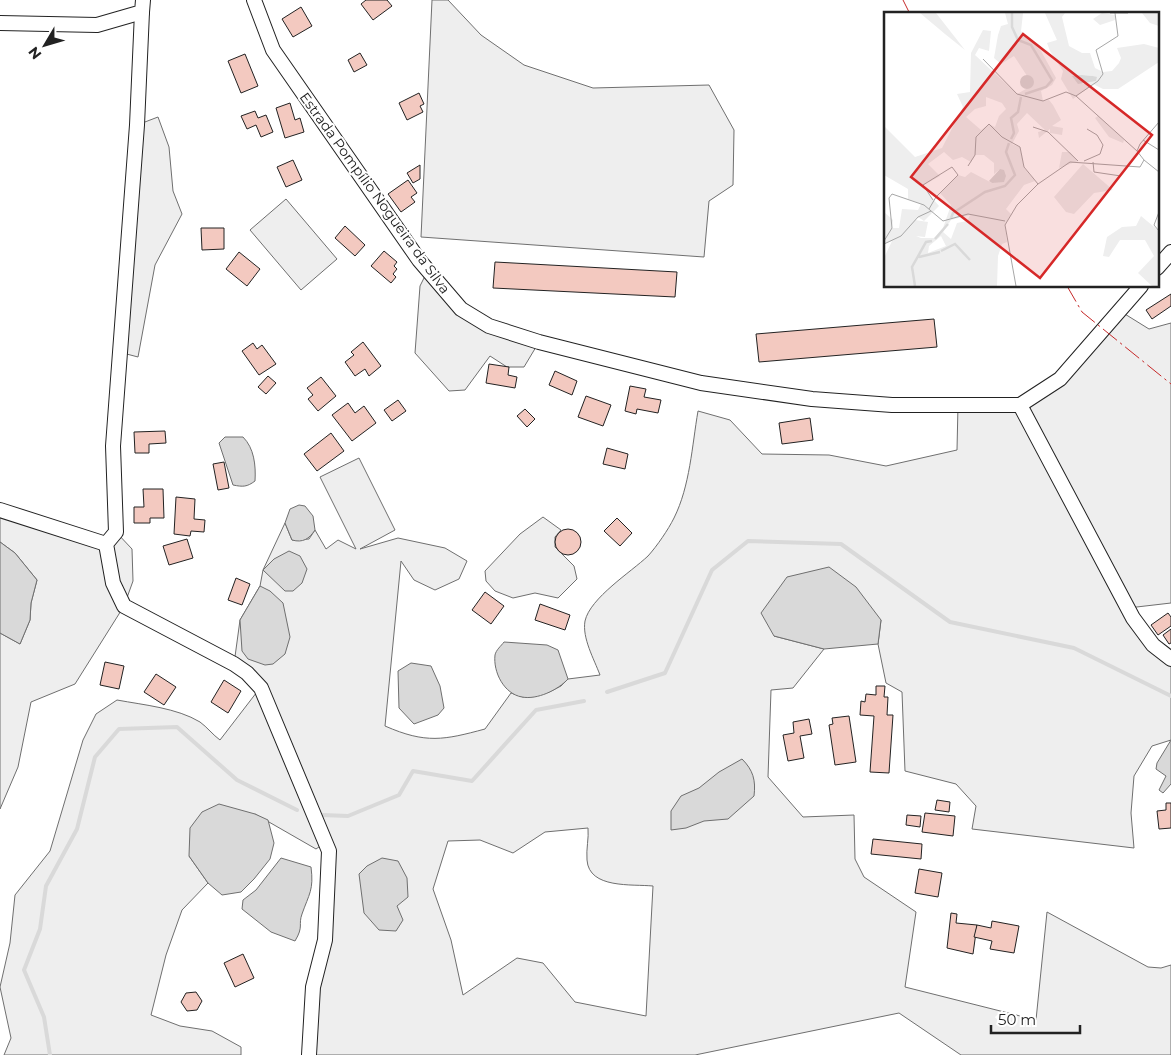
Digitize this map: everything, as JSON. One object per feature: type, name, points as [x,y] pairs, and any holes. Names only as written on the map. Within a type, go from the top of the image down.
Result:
[{"type":"street","name":"Estrada Pompílio Nogueira da Silva","points":[[254,0],[273,50],[420,260],[460,309],[489,326],[539,342],[701,384],[812,399],[892,405],[1020,405]]},
{"type":"street","points":[[0,23],[96,25],[142,6],[137,125],[113,446],[116,532],[106,544],[113,583],[124,606],[234,664],[247,673],[260,688],[296,777],[320,826],[329,851],[328,886],[325,940],[313,987],[309,1055]]},
{"type":"street","points":[[1158,267],[1171,252]]},
{"type":"street","points":[[1139,288],[1060,379],[1020,405],[1133,618],[1153,645],[1171,659]]},
{"type":"street","points":[[0,510],[106,544]]},
{"type":"shaded area","points":[[432,0],[448,0],[481,35],[524,65],[593,88],[709,85],[734,130],[733,185],[709,201],[704,257],[421,237]]},
{"type":"shaded area","points":[[158,117],[169,147],[173,191],[182,214],[155,265],[138,357],[119,352],[137,125]]},
{"type":"shaded area","points":[[286,199],[337,259],[301,290],[250,230]]},
{"type":"shaded area","points":[[428,270],[461,309],[539,342],[524,367],[507,367],[490,356],[465,390],[449,391],[415,353],[420,286]]},
{"type":"shaded area","points":[[1120,311],[1149,329],[1171,323],[1171,603],[1128,608],[1171,659],[1171,740],[1152,746],[1134,776],[1131,813],[1134,848],[972,829],[976,806],[956,784],[905,771],[902,692],[886,683],[878,644],[881,620],[774,636],[824,649],[793,688],[771,690],[768,777],[803,817],[854,815],[855,859],[864,877],[916,912],[905,987],[1036,1020],[1047,912],[1148,967],[1161,968],[1171,965],[1171,1055],[961,1055],[899,1013],[695,1055],[309,1055],[325,940],[326,842],[316,849],[255,814],[189,856],[208,883],[182,910],[166,955],[151,1015],[180,1026],[212,1031],[241,1047],[241,1055],[4,1055],[11,1038],[0,987],[10,943],[15,895],[50,851],[83,740],[96,714],[117,700],[160,708],[191,717],[200,722],[220,740],[260,688],[234,664],[240,620],[260,586],[263,570],[285,523],[292,540],[309,539],[315,530],[326,549],[338,540],[356,549],[320,477],[359,458],[395,530],[360,549],[398,538],[445,548],[467,561],[459,579],[435,590],[414,580],[401,561],[385,726],[412,736],[446,738],[485,729],[511,693],[523,697],[549,692],[561,686],[568,679],[600,675],[585,634],[585,621],[588,612],[612,586],[648,556],[672,523],[684,493],[698,411],[730,420],[762,454],[829,455],[886,466],[957,450],[958,405],[1020,405],[1039,394]],"holes":[[[588,828],[587,860],[595,876],[623,885],[653,886],[646,1016],[575,1002],[543,963],[517,958],[463,995],[451,940],[433,889],[448,841],[480,840],[513,853],[545,832]]]},
{"type":"shaded area","points":[[225,437],[243,437],[247,441],[254,457],[255,481],[242,486],[233,485],[219,443]]},
{"type":"shaded area","points":[[299,505],[305,506],[313,516],[315,530],[303,541],[292,540],[285,523],[290,509]]},
{"type":"shaded area","points":[[0,510],[105,544],[116,532],[132,549],[133,581],[124,606],[75,684],[31,702],[18,767],[0,809],[0,633],[20,644],[30,620],[31,603],[37,580],[15,553],[0,542]]},
{"type":"shaded area","points":[[543,517],[561,530],[555,537],[555,547],[574,566],[577,579],[558,598],[535,593],[513,598],[495,591],[486,581],[485,571],[520,534]]},
{"type":"shaded area","points":[[0,542],[15,553],[37,580],[31,603],[30,620],[20,644],[0,633]]},
{"type":"shaded area","points":[[289,551],[300,556],[307,569],[302,583],[293,591],[285,591],[263,570],[274,559]]},
{"type":"shaded area","points":[[829,567],[856,587],[881,620],[878,644],[824,649],[774,636],[761,613],[787,577]]},
{"type":"shaded area","points":[[260,586],[270,591],[283,603],[290,637],[285,654],[273,664],[265,665],[248,659],[242,651],[240,620]]},
{"type":"shaded area","points":[[504,642],[547,645],[558,650],[568,679],[541,696],[528,698],[510,692],[498,675],[495,662],[497,650]]},
{"type":"shaded area","points":[[411,663],[431,666],[440,686],[444,708],[438,715],[414,724],[399,708],[398,671]]},
{"type":"shaded area","points":[[1171,740],[1171,784],[1163,793],[1159,790],[1166,776],[1156,769],[1157,763]]},
{"type":"shaded area","points":[[742,759],[749,767],[753,776],[755,785],[754,796],[728,819],[704,821],[686,828],[671,830],[671,811],[681,796],[699,788],[719,772]]},
{"type":"shaded area","points":[[219,804],[255,814],[268,820],[274,843],[270,859],[241,892],[222,895],[208,883],[189,856],[190,828],[202,812]]},
{"type":"shaded area","points":[[281,858],[311,867],[311,887],[295,941],[271,932],[242,909],[243,900],[256,890]]},
{"type":"shaded area","points":[[382,858],[398,861],[407,878],[408,897],[397,906],[403,920],[396,931],[379,930],[364,913],[359,874],[367,866]]},
{"type":"building","points":[[366,0],[387,0],[392,6],[373,20],[361,4]]},
{"type":"building","points":[[301,7],[312,26],[293,37],[282,19]]},
{"type":"building","points":[[360,53],[367,65],[354,72],[348,60]]},
{"type":"building","points":[[245,54],[258,86],[241,93],[228,61]]},
{"type":"building","points":[[419,93],[424,104],[420,106],[423,112],[407,120],[399,103]]},
{"type":"building","points":[[290,103],[295,120],[300,118],[304,132],[285,138],[276,108]]},
{"type":"building","points":[[255,111],[258,118],[266,115],[273,132],[261,137],[256,125],[247,129],[241,116]]},
{"type":"building","points":[[293,160],[302,180],[286,187],[277,167]]},
{"type":"building","points":[[420,165],[420,179],[413,183],[407,173]]},
{"type":"building","points":[[408,180],[417,193],[411,197],[415,202],[401,212],[388,194]]},
{"type":"building","points":[[345,226],[365,245],[355,256],[335,238]]},
{"type":"building","points":[[201,228],[224,228],[224,249],[202,250]]},
{"type":"building","points":[[384,251],[397,262],[394,266],[397,269],[393,274],[396,277],[391,283],[371,266]]},
{"type":"building","points":[[239,252],[260,269],[247,286],[226,269]]},
{"type":"building","points":[[495,262],[677,272],[675,297],[493,288]]},
{"type":"building","points":[[1171,294],[1171,306],[1152,319],[1146,310]]},
{"type":"building","points":[[934,319],[937,347],[759,362],[756,334]]},
{"type":"building","points":[[363,342],[381,366],[369,376],[365,369],[355,376],[345,362],[354,355],[351,352]]},
{"type":"building","points":[[253,343],[257,349],[262,345],[276,364],[259,375],[242,351]]},
{"type":"building","points":[[489,364],[509,367],[508,375],[517,377],[515,388],[486,383]]},
{"type":"building","points":[[555,371],[577,381],[572,395],[549,385]]},
{"type":"building","points":[[268,376],[276,383],[266,394],[258,387]]},
{"type":"building","points":[[321,377],[336,396],[318,411],[308,399],[313,395],[307,388]]},
{"type":"building","points":[[630,386],[646,389],[644,397],[661,400],[658,413],[637,409],[636,414],[625,411]]},
{"type":"building","points":[[586,396],[611,405],[603,426],[578,417]]},
{"type":"building","points":[[398,400],[406,411],[392,421],[384,410]]},
{"type":"building","points":[[348,403],[355,413],[364,406],[376,423],[352,441],[332,415]]},
{"type":"building","points":[[525,409],[535,419],[527,427],[517,416]]},
{"type":"building","points":[[810,418],[813,440],[782,444],[779,423]]},
{"type":"building","points":[[165,431],[166,443],[149,444],[149,453],[135,453],[134,432]]},
{"type":"building","points":[[331,433],[344,451],[317,471],[304,454]]},
{"type":"building","points":[[607,448],[628,454],[625,469],[603,464]]},
{"type":"building","points":[[224,462],[229,488],[218,490],[213,464]]},
{"type":"building","points":[[143,489],[163,489],[164,518],[150,518],[150,523],[134,523],[134,507],[144,507]]},
{"type":"building","points":[[176,497],[195,499],[194,519],[205,520],[204,532],[191,531],[190,536],[174,534]]},
{"type":"building","points":[[617,518],[632,533],[620,546],[604,531]]},
{"type":"building","points":[[568,529],[577,533],[581,542],[577,551],[568,555],[559,551],[555,542],[559,533]]},
{"type":"building","points":[[187,539],[193,558],[169,565],[163,546]]},
{"type":"building","points":[[236,578],[250,584],[242,605],[228,600]]},
{"type":"building","points":[[485,592],[504,606],[491,624],[472,610]]},
{"type":"building","points":[[540,604],[570,615],[565,630],[535,620]]},
{"type":"building","points":[[1168,613],[1171,617],[1171,626],[1158,635],[1151,625]]},
{"type":"building","points":[[1171,629],[1171,643],[1169,644],[1163,635]]},
{"type":"building","points":[[105,662],[124,666],[119,689],[100,685]]},
{"type":"building","points":[[156,674],[176,687],[164,705],[144,692]]},
{"type":"building","points":[[224,680],[241,691],[228,713],[211,702]]},
{"type":"building","points":[[876,686],[885,686],[884,697],[888,697],[887,715],[893,715],[889,773],[870,772],[874,716],[860,715],[861,701],[865,702],[866,694],[876,695]]},
{"type":"building","points":[[849,716],[856,762],[835,765],[829,725],[833,724],[832,718]]},
{"type":"building","points":[[809,719],[812,734],[800,736],[804,758],[788,761],[783,735],[794,733],[793,722]]},
{"type":"building","points":[[937,800],[950,802],[949,812],[935,810]]},
{"type":"building","points":[[1166,803],[1171,803],[1171,828],[1159,829],[1157,811],[1166,810]]},
{"type":"building","points":[[925,813],[955,816],[953,836],[922,832]]},
{"type":"building","points":[[907,815],[921,816],[920,827],[906,825]]},
{"type":"building","points":[[873,839],[922,844],[921,859],[871,854]]},
{"type":"building","points":[[919,869],[942,873],[938,897],[915,893]]},
{"type":"building","points":[[951,913],[957,914],[956,923],[977,925],[973,954],[947,948]]},
{"type":"building","points":[[992,921],[1019,926],[1014,953],[990,949],[992,941],[974,937],[977,925],[991,928]]},
{"type":"building","points":[[243,954],[254,978],[235,987],[224,963]]},
{"type":"building","points":[[196,992],[202,1001],[197,1010],[187,1011],[181,1002],[186,993]]},
{"type":"waterway","points":[[607,692],[665,673],[712,570],[748,541],[841,544],[950,622],[1074,648],[1171,696]]},
{"type":"waterway","points":[[322,815],[348,816],[399,795],[413,771],[472,781],[536,710],[584,701]]},
{"type":"waterway","points":[[50,1055],[44,1017],[24,970],[40,929],[46,886],[77,829],[95,757],[119,729],[177,727],[237,780],[297,810]]},
{"type":"power","points":[[903,0],[909,12]]},
{"type":"power","points":[[1068,288],[1082,312],[1171,384]]}]
